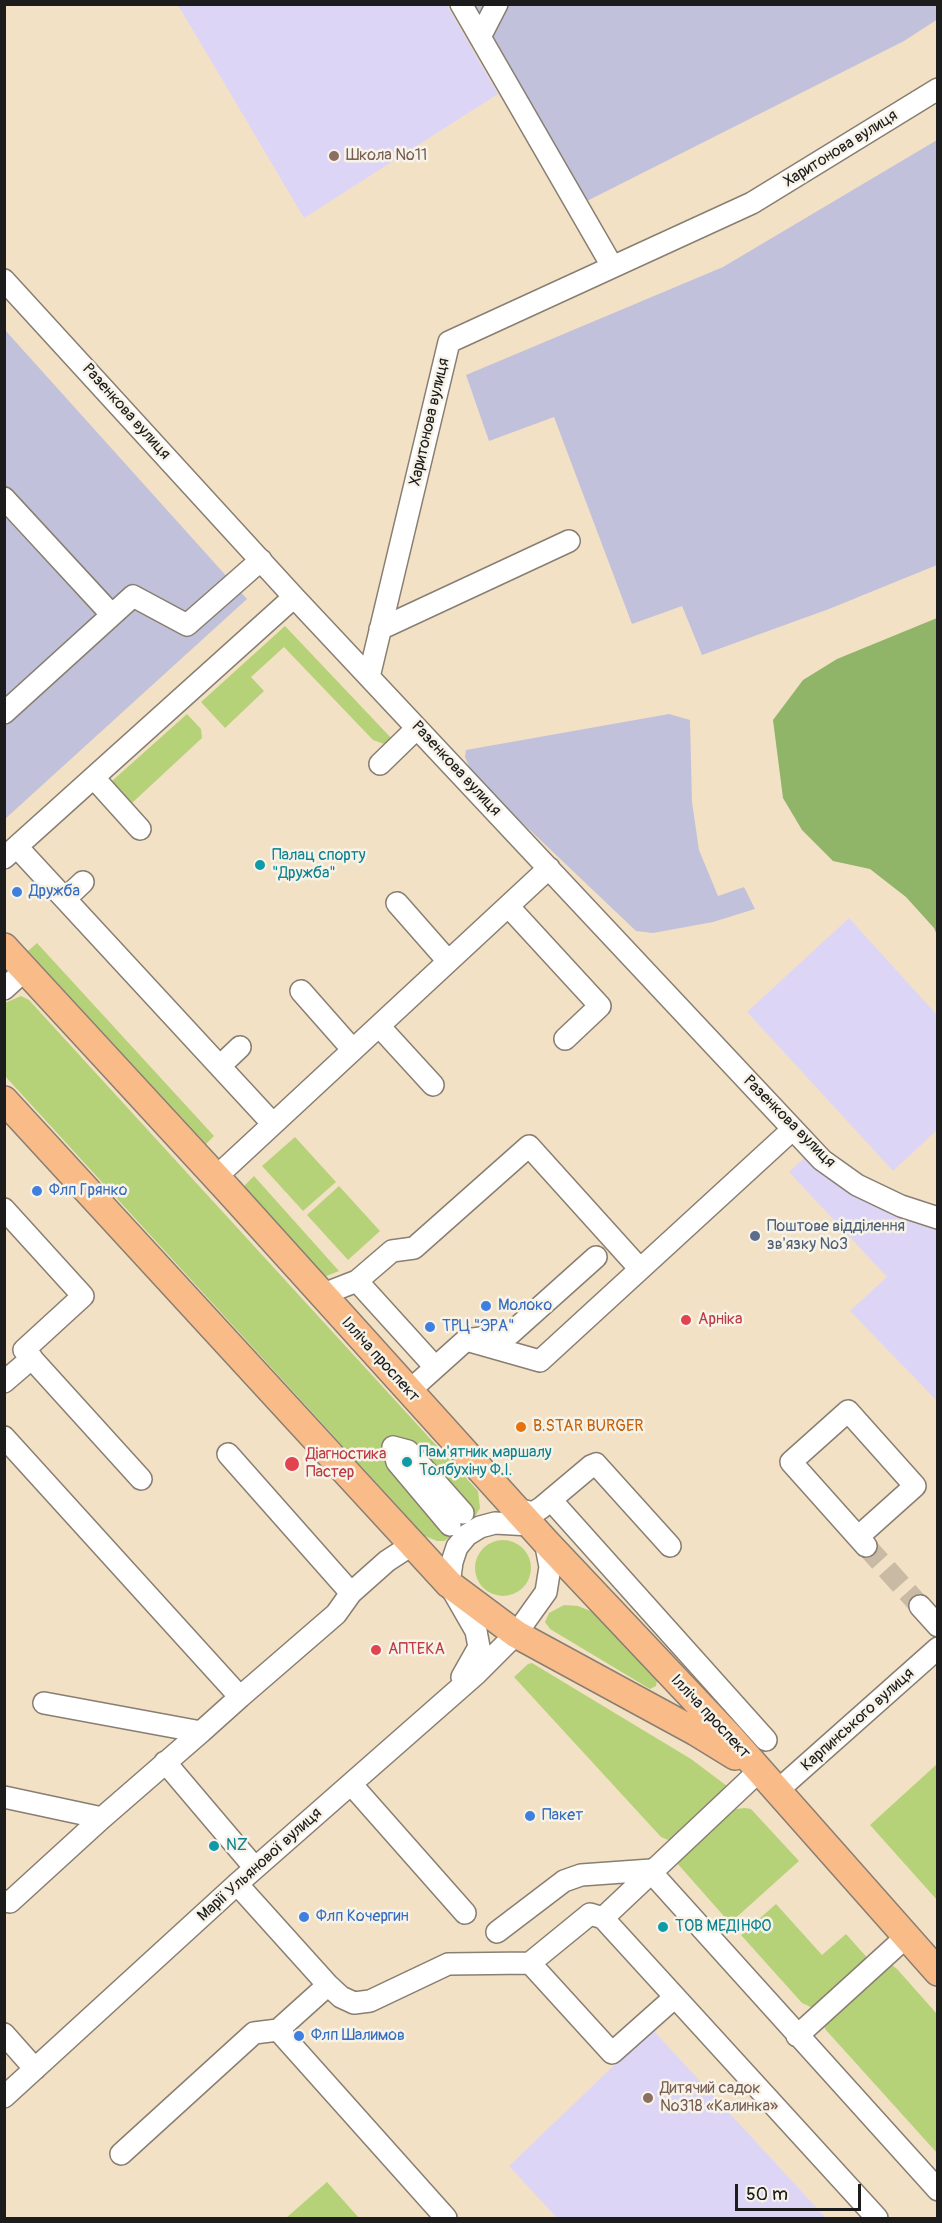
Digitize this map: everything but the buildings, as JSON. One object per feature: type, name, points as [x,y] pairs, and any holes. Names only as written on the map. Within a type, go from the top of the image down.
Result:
[{"type":"main road","name":"Ілліча проспект","points":[[4,947],[216,1177],[408,1392],[697,1703],[938,1971]]},
{"type":"main road","name":"Ілліча проспект","points":[[4,1100],[450,1584],[516,1634],[696,1732],[759,1771]]},
{"type":"street","points":[[461,4],[612,266]]},
{"type":"street","points":[[480,37],[497,4]]},
{"type":"street","name":"Харитонова вулиця","points":[[369,677],[448,342],[752,203],[938,89]]},
{"type":"street","name":"Разенкова вулиця","points":[[4,280],[294,597],[822,1160],[857,1185],[901,1206],[938,1218]]},
{"type":"street","points":[[4,498],[112,615]]},
{"type":"street","points":[[380,629],[569,541]]},
{"type":"street","points":[[4,712],[134,596],[187,625],[261,560]]},
{"type":"street","points":[[273,1124],[65,899],[11,852],[294,597]]},
{"type":"street","points":[[380,764],[417,728]]},
{"type":"street","points":[[94,778],[140,829]]},
{"type":"street","points":[[216,1177],[549,868]]},
{"type":"street","points":[[65,899],[83,882]]},
{"type":"street","points":[[397,903],[448,962]]},
{"type":"street","points":[[508,906],[600,1006],[564,1039]]},
{"type":"street","points":[[4,989],[26,969]]},
{"type":"street","points":[[301,991],[353,1050]]},
{"type":"street","points":[[379,1026],[433,1085]]},
{"type":"street","points":[[220,1066],[240,1047]]},
{"type":"street","points":[[466,1340],[540,1361],[793,1129]]},
{"type":"street","points":[[321,1295],[357,1281],[392,1251],[414,1248],[529,1146],[640,1269]]},
{"type":"street","points":[[4,1209],[83,1296],[24,1350],[141,1479]]},
{"type":"street","points":[[408,1392],[466,1340],[510,1334],[596,1257]]},
{"type":"street","points":[[357,1281],[435,1367]]},
{"type":"street","points":[[4,1382],[32,1358]]},
{"type":"street","points":[[848,1411],[915,1486],[862,1542],[791,1462],[848,1411]]},
{"type":"street","points":[[4,1437],[240,1697]]},
{"type":"street","points":[[228,1454],[351,1593]]},
{"type":"street","points":[[516,1634],[546,1592],[550,1568],[530,1525],[533,1513],[591,1466],[596,1464],[670,1546]]},
{"type":"street","points":[[551,1500],[766,1740]]},
{"type":"street","points":[[452,1695],[479,1647],[476,1631],[450,1584],[452,1562],[457,1547],[467,1535],[495,1522],[530,1525]]},
{"type":"street","points":[[6,1903],[336,1614],[351,1593],[400,1551],[407,1548],[418,1550]]},
{"type":"street","points":[[622,1623],[639,1598]]},
{"type":"street","points":[[920,1606],[938,1626]]},
{"type":"street","name":"Марії Ульянової вулиця","points":[[4,2097],[237,1884],[452,1695],[516,1634]]},
{"type":"street","name":"Карпинського вулиця","points":[[777,1791],[938,1648]]},
{"type":"street","points":[[697,1703],[713,1681]]},
{"type":"street","points":[[44,1703],[201,1732]]},
{"type":"street","points":[[165,1762],[255,1868]]},
{"type":"street","points":[[603,1918],[759,1771]]},
{"type":"street","points":[[351,1784],[465,1913]]},
{"type":"street","points":[[4,1797],[102,1818]]},
{"type":"street","points":[[497,1932],[564,1881],[581,1875],[653,1870]]},
{"type":"street","points":[[653,1870],[797,2036],[938,2190]]},
{"type":"street","points":[[237,1884],[328,1985],[341,1997],[354,2003],[370,2001],[448,1964],[530,1963],[590,1914],[603,1918],[877,2218]]},
{"type":"street","points":[[797,2036],[906,1937]]},
{"type":"street","points":[[530,1963],[612,2054],[675,1997]]},
{"type":"street","points":[[121,2154],[254,2033],[278,2030],[328,1985]]},
{"type":"street","points":[[278,2030],[446,2218]]},
{"type":"street","points":[[4,2034],[35,2069]]},
{"type":"shaded area","points":[[937,4],[938,19],[904,41],[587,201],[472,5]]},
{"type":"shaded area","name":"Школа №11","points":[[178,5],[447,5],[498,94],[304,218]]},
{"type":"shaded area","points":[[937,140],[937,565],[829,609],[702,655],[682,606],[632,624],[554,417],[489,441],[466,375],[723,267]]},
{"type":"shaded area","points":[[5,330],[247,599],[5,819]]},
{"type":"shaded area","points":[[669,714],[690,720],[692,802],[699,850],[718,896],[744,887],[755,909],[713,922],[653,933],[636,931],[473,776],[465,757],[466,750]]},
{"type":"shaded area","points":[[849,918],[937,1015],[937,1130],[893,1171],[747,1012]]},
{"type":"shaded area","points":[[819,1144],[830,1156],[876,1187],[937,1211],[937,1401],[850,1311],[887,1277],[789,1172]]},
{"type":"shaded area","name":"Дитячий садок №318 «Калинка»","points":[[652,2029],[826,2218],[557,2218],[509,2166]]},
{"type":"green space","points":[[937,618],[937,935],[934,928],[906,897],[870,869],[833,861],[802,830],[783,798],[773,720],[803,680],[837,659]]},
{"type":"green space","points":[[285,626],[393,740],[384,744],[373,740],[284,647],[251,677],[264,691],[225,728],[201,702]]},
{"type":"green space","points":[[187,714],[201,729],[202,738],[132,803],[112,781]]},
{"type":"green space","points":[[37,943],[214,1136],[206,1144],[28,951]]},
{"type":"green space","points":[[21,996],[29,1000],[478,1491],[480,1508],[460,1531],[444,1541],[425,1536],[5,1076],[5,1003]]},
{"type":"green space","points":[[295,1137],[336,1182],[303,1211],[262,1166]]},
{"type":"green space","points":[[254,1176],[339,1271],[324,1277],[243,1187]]},
{"type":"green space","points":[[339,1186],[380,1231],[348,1260],[307,1215]]},
{"type":"green space","points":[[497,1540],[509,1540],[519,1544],[527,1552],[531,1568],[527,1584],[519,1592],[509,1596],[497,1596],[487,1592],[479,1584],[475,1574],[475,1562],[479,1552],[487,1544]]},
{"type":"green space","points":[[564,1605],[578,1606],[593,1612],[657,1680],[656,1686],[650,1689],[550,1629],[545,1622],[549,1613]]},
{"type":"green space","points":[[532,1663],[691,1759],[727,1786],[716,1802],[673,1842],[661,1837],[514,1677]]},
{"type":"green space","points":[[937,1764],[937,1900],[870,1825]]},
{"type":"green space","points":[[736,1809],[751,1809],[799,1861],[730,1923],[676,1862]]},
{"type":"green space","points":[[776,1904],[822,1955],[846,1934],[871,1962],[815,2009],[802,2003],[741,1935]]},
{"type":"green space","points":[[889,1965],[897,1969],[937,2014],[937,2153],[825,2029],[824,2024]]},
{"type":"green space","points":[[327,2182],[359,2218],[286,2218]]},
{"type":"tunnel","points":[[866,1546],[920,1606]]},
{"type":"place","name":"Школа №11","points":[[334,156]]},
{"type":"place","name":"Палац спорту \"Дружба\"","points":[[260,865]]},
{"type":"place","name":"Дружба","points":[[17,892]]},
{"type":"place","name":"Флп Грянко","points":[[37,1191]]},
{"type":"place","name":"Поштове відділення зв'язку №3","points":[[755,1236]]},
{"type":"place","name":"Молоко","points":[[486,1306]]},
{"type":"place","name":"Арніка","points":[[686,1320]]},
{"type":"place","name":"ТРЦ \"ЭРА\"","points":[[430,1327]]},
{"type":"place","name":"B.STAR BURGER","points":[[521,1427]]},
{"type":"place","name":"Пам'ятник маршалу Толбухіну Ф.І.","points":[[407,1462]]},
{"type":"place","name":"Діагностика Пастер","points":[[292,1464]]},
{"type":"place","name":"АПТЕКА","points":[[376,1650]]},
{"type":"place","name":"Пакет","points":[[530,1816]]},
{"type":"place","name":"NZ","points":[[214,1846]]},
{"type":"place","name":"Флп Кочергин","points":[[304,1917]]},
{"type":"place","name":"ТОВ МЕДІНФО","points":[[663,1927]]},
{"type":"place","name":"Флп Шалимов","points":[[299,2036]]},
{"type":"place","name":"Дитячий садок №318 «Калинка»","points":[[648,2098]]}]
